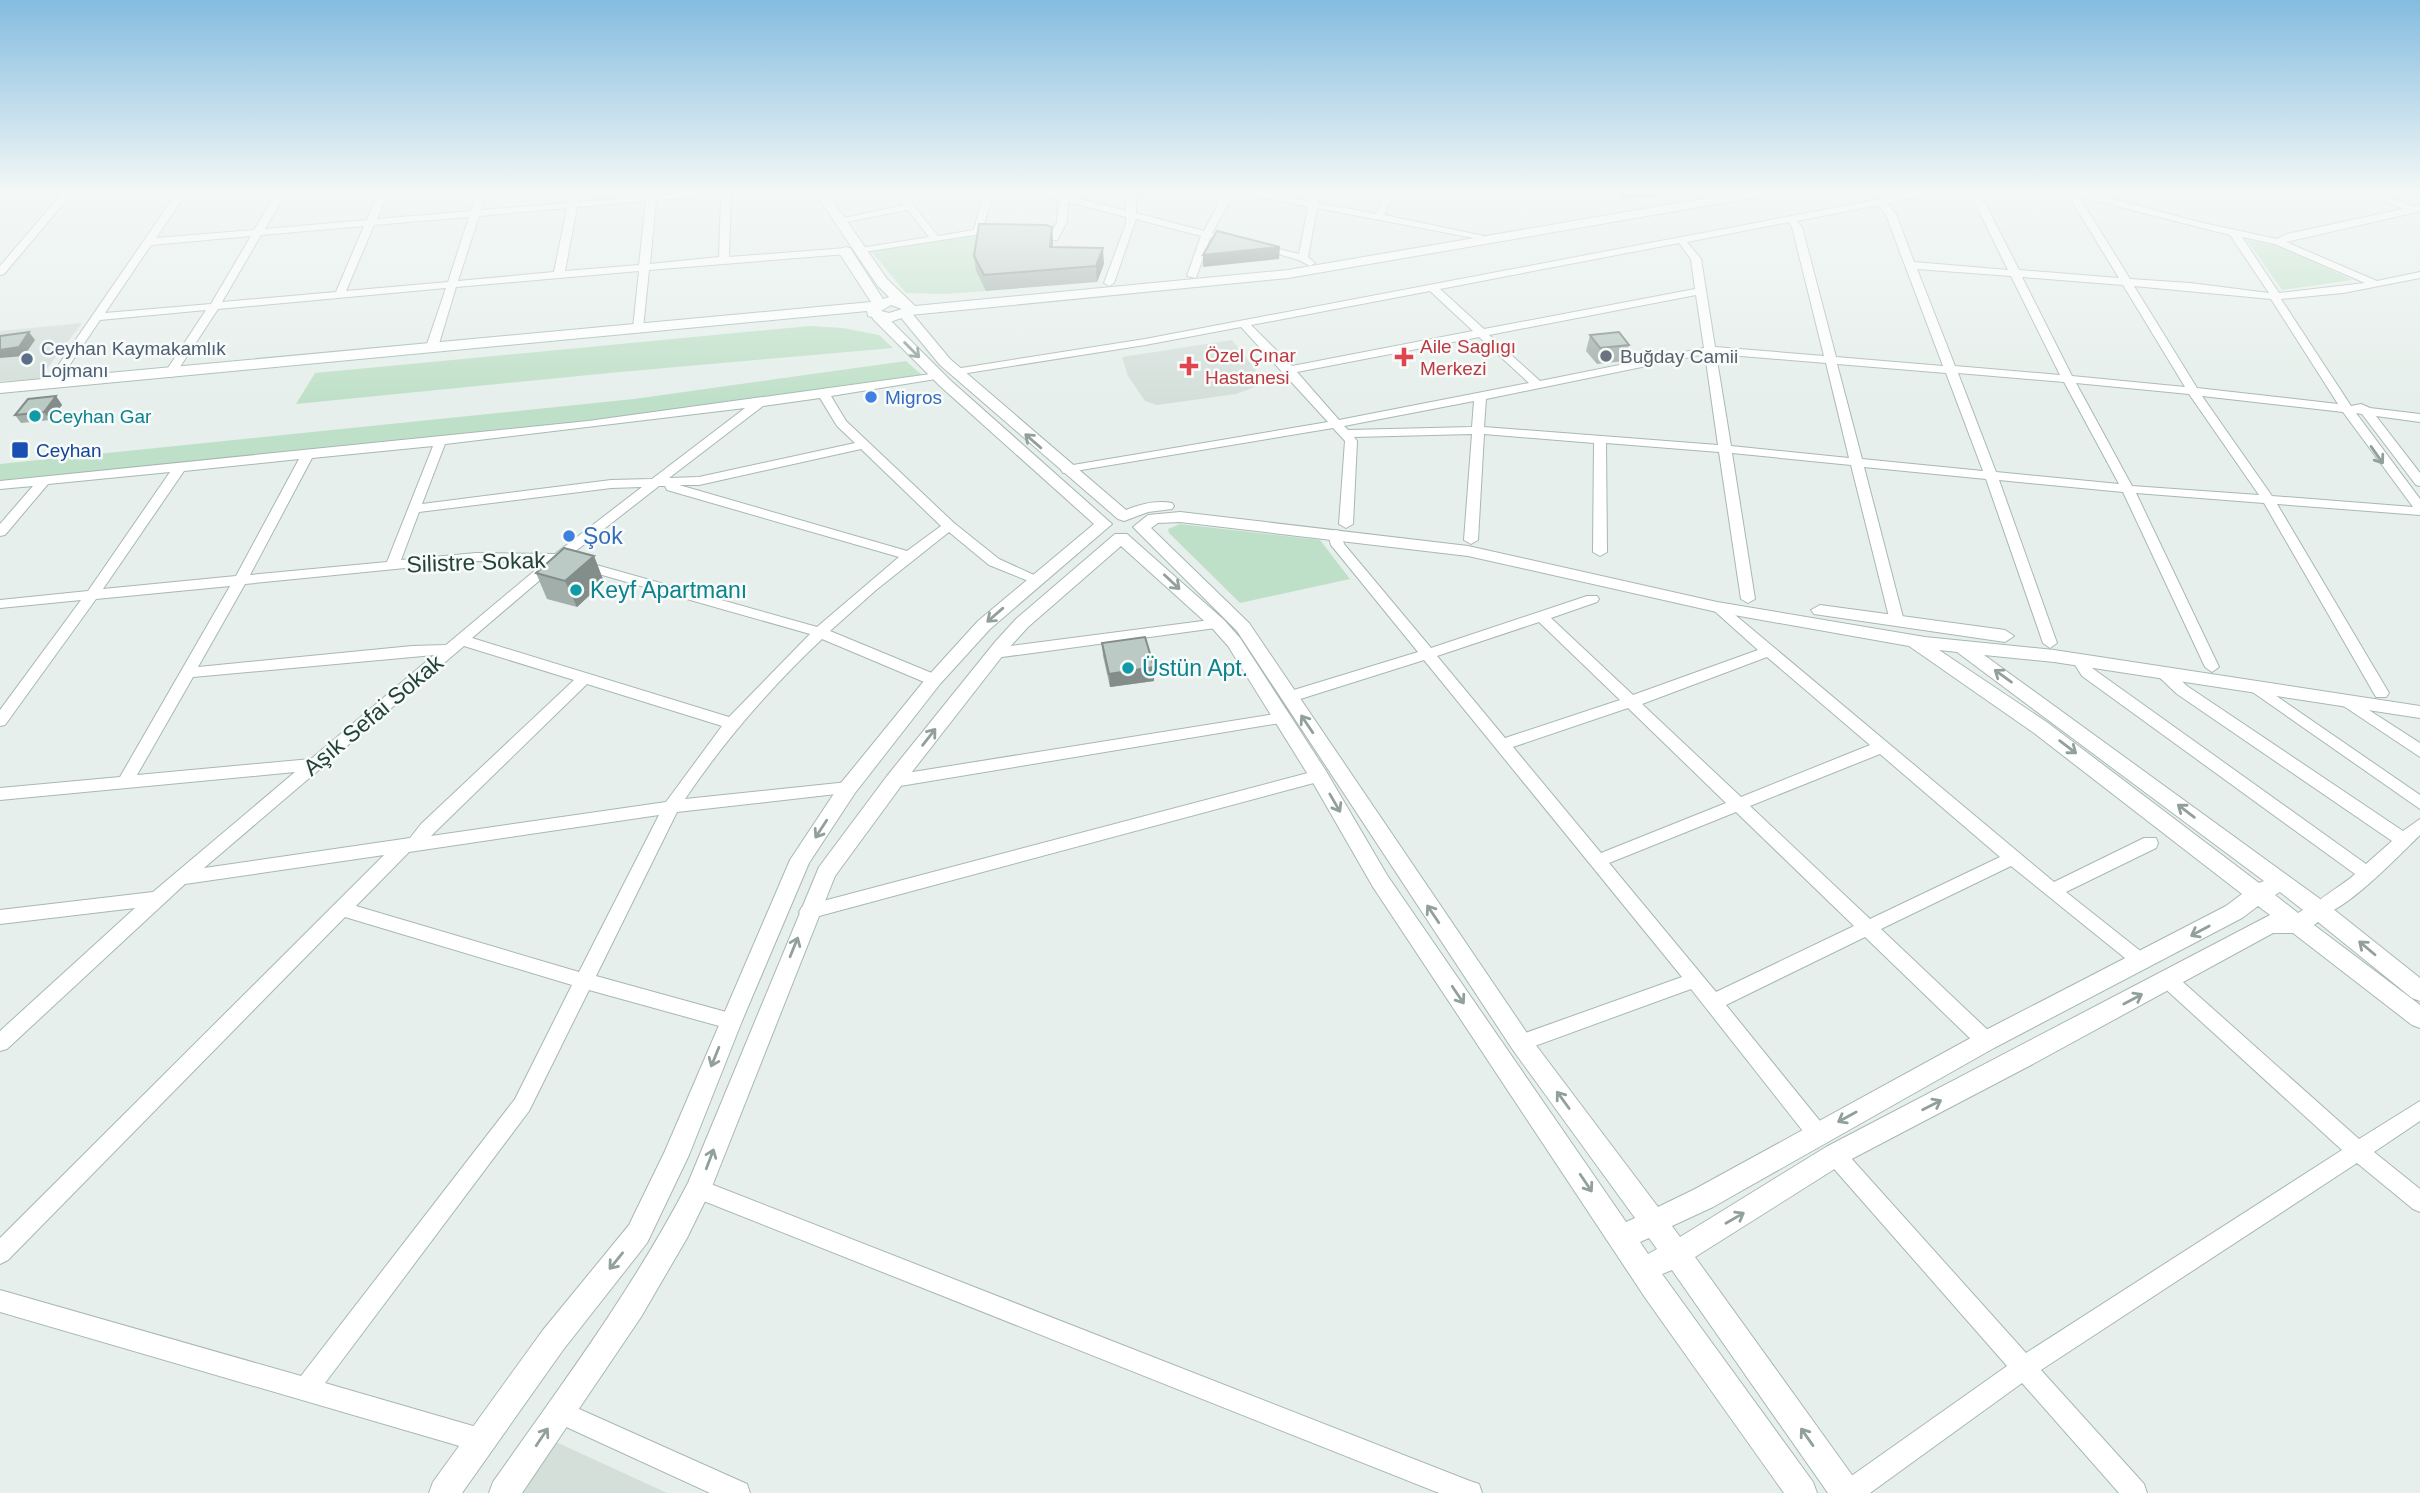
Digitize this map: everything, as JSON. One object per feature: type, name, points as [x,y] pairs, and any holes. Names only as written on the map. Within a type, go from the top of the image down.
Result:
[{"type":"main road","points":[[851,261],[877,311]]},
{"type":"main road","points":[[868,261],[882,282],[905,307]]},
{"type":"main road","points":[[0,397],[877,311],[1109,283],[1192,276],[1301,261]]},
{"type":"main road","points":[[905,307],[1288,274],[1369,261]]},
{"type":"main road","points":[[0,388],[50,386],[638,328],[877,311]]},
{"type":"street","points":[[50,386],[135,261]]},
{"type":"street","points":[[170,374],[242,261]]},
{"type":"street","points":[[340,294],[354,261]]},
{"type":"street","points":[[432,347],[460,261]]},
{"type":"street","points":[[559,274],[562,261]]},
{"type":"street","points":[[638,328],[647,261]]},
{"type":"street","points":[[97,317],[716,261]]},
{"type":"street","points":[[1109,283],[1117,261]]},
{"type":"street","points":[[1192,276],[1197,261]]},
{"type":"street","points":[[955,372],[1145,342],[1571,261]]},
{"type":"street","points":[[1696,261],[1748,599]]},
{"type":"street","points":[[1805,261],[1902,630],[2042,727],[2420,1018]]},
{"type":"street","points":[[1908,261],[1991,475],[2050,643]]},
{"type":"street","points":[[2011,261],[2068,379],[2128,489],[2212,667]]},
{"type":"street","points":[[2114,261],[2193,391],[2267,498],[2381,693]]},
{"type":"street","points":[[2252,261],[2342,403],[2385,466],[2420,509]]},
{"type":"street","points":[[2321,261],[2375,284]]},
{"type":"street","points":[[1910,265],[2127,282],[2191,284],[2275,296],[2298,296],[2420,275]]},
{"type":"street","points":[[1432,287],[1537,385]]},
{"type":"street","points":[[1289,370],[1699,291]]},
{"type":"street","points":[[905,307],[955,372],[1067,470],[1234,642],[1285,707],[1521,1043],[1677,1254],[1847,1493],[2024,1368],[2420,1110]]},
{"type":"street","points":[[877,311],[938,376],[1243,627],[1319,776],[1380,881],[1643,1269],[1802,1493]]},
{"type":"street","points":[[1243,323],[1289,370],[1351,441],[1338,545],[1713,1002],[1817,1133]]},
{"type":"street","points":[[1067,470],[1338,424],[1709,350],[2342,403],[2366,411],[2420,418]]},
{"type":"street","points":[[0,485],[441,440],[759,403],[938,376]]},
{"type":"street","points":[[824,394],[841,423],[949,526],[994,562],[1036,579]]},
{"type":"street","points":[[1471,540],[1480,396]]},
{"type":"street","name":"Aşık Sefai Sokak","points":[[0,1043],[158,898],[557,558],[759,403]]},
{"type":"street","points":[[2366,411],[2419,479]]},
{"type":"street","points":[[1346,435],[1479,430],[1724,449],[2128,489],[2420,509]]},
{"type":"street","points":[[392,565],[441,440]]},
{"type":"street","points":[[1600,441],[1600,552]]},
{"type":"street","points":[[414,509],[611,484],[699,481],[863,445]]},
{"type":"street","points":[[126,781],[308,454]]},
{"type":"street","points":[[0,721],[92,595],[180,467]]},
{"type":"street","points":[[0,532],[45,480]]},
{"type":"street","points":[[655,482],[909,556]]},
{"type":"street","points":[[444,1493],[553,1340],[638,1234],[676,1155],[730,1021],[800,860],[848,788],[934,680],[984,625],[1036,579],[1122,526],[1154,518],[1180,517],[1471,540],[1621,575],[1902,630],[1960,647],[1984,646],[2420,712]]},
{"type":"street","points":[[305,1390],[522,1105],[671,807],[697,766],[819,632],[949,526]]},
{"type":"street","points":[[504,1493],[647,1284],[698,1189],[826,873],[894,781],[995,653],[1022,623],[1122,526]]},
{"type":"street","points":[[1340,529],[1468,551],[1717,607],[1902,630],[1942,628],[2420,699]]},
{"type":"street","name":"Silistre Sokak","points":[[0,604],[476,557],[557,558],[819,632],[934,680]]},
{"type":"street","points":[[894,781],[1285,707],[1428,654],[1592,599]]},
{"type":"street","points":[[1717,607],[2052,891],[2142,962]]},
{"type":"street","points":[[1542,616],[1986,1041]]},
{"type":"street","points":[[995,653],[1218,624]]},
{"type":"street","points":[[1942,628],[1960,647],[2319,910],[2420,991]]},
{"type":"street","points":[[187,673],[456,645],[585,678],[733,724]]},
{"type":"street","points":[[1503,745],[1770,651]]},
{"type":"street","points":[[2079,660],[2087,672],[2368,874]]},
{"type":"street","points":[[2163,672],[2182,690],[2404,840]]},
{"type":"street","points":[[0,1253],[342,909],[585,678]]},
{"type":"street","points":[[2256,687],[2420,803]]},
{"type":"street","points":[[2347,701],[2420,751]]},
{"type":"street","points":[[1598,861],[1883,746]]},
{"type":"street","points":[[0,794],[315,764]]},
{"type":"street","points":[[808,912],[1319,776]]},
{"type":"street","points":[[181,878],[671,807],[848,788]]},
{"type":"street","points":[[1643,1269],[1677,1254],[1835,1155],[2270,924],[2299,924],[2346,893],[2420,825]]},
{"type":"street","points":[[2052,891],[2150,843]]},
{"type":"street","points":[[1713,1002],[1870,929],[2013,858]]},
{"type":"street","points":[[1622,1237],[1704,1198],[1986,1041],[2234,912],[2258,894],[2281,882]]},
{"type":"street","points":[[0,917],[158,898]]},
{"type":"street","points":[[342,909],[730,1021]]},
{"type":"street","points":[[1521,1043],[1695,980]]},
{"type":"street","points":[[2168,980],[2359,1152],[2420,1202]]},
{"type":"street","points":[[1835,1155],[2135,1493]]},
{"type":"street","points":[[698,1189],[1470,1493]]},
{"type":"street","points":[[0,1301],[480,1440]]},
{"type":"street","points":[[559,1412],[738,1493]]},
{"type":"shaded area","name":"Ceyhan Kaymakamlık Lojmanı","points":[[82,323],[39,379],[0,381],[0,331]]},
{"type":"shaded area","name":"Özel Çınar Hastanesi","points":[[1232,340],[1263,379],[1255,387],[1236,394],[1157,405],[1145,401],[1128,376],[1122,357]]},
{"type":"shaded area","points":[[556,1442],[667,1493],[522,1493]]},
{"type":"green space","points":[[879,261],[982,261],[986,291],[906,293]]},
{"type":"green space","points":[[2261,261],[2312,261],[2352,280],[2282,290]]},
{"type":"green space","points":[[810,326],[843,328],[879,335],[893,348],[296,404],[315,373]]},
{"type":"green space","points":[[906,361],[923,376],[790,399],[0,485],[0,464],[634,399]]},
{"type":"green space","points":[[1180,524],[1320,540],[1350,579],[1240,603],[1169,533],[1168,529]]},
{"type":"building","points":[[976,261],[1098,261],[1096,266],[984,275]]},
{"type":"building","points":[[29,332],[19,347],[0,350],[0,336]]},
{"type":"building","points":[[1619,332],[1629,345],[1600,348],[1590,335]]},
{"type":"building","points":[[56,396],[44,412],[15,415],[28,399]]},
{"type":"building","points":[[564,548],[594,556],[565,581],[536,573]]},
{"type":"building","points":[[1145,637],[1154,667],[1109,674],[1102,643]]},
{"type":"place","name":"Buğday Camii","points":[[1606,356]]},
{"type":"place","name":"Aile Saglıgı Merkezi","points":[[1404,357]]},
{"type":"place","name":"Ceyhan Kaymakamlık Lojmanı","points":[[27,359]]},
{"type":"place","name":"Özel Çınar Hastanesi","points":[[1189,366]]},
{"type":"place","name":"Migros","points":[[871,397]]},
{"type":"place","name":"Ceyhan Gar","points":[[35,416]]},
{"type":"place","name":"Ceyhan","points":[[20,450]]},
{"type":"place","name":"Şok","points":[[569,536]]},
{"type":"place","name":"Keyf Apartmanı","points":[[576,590]]},
{"type":"place","name":"Üstün Apt.","points":[[1128,668]]}]
